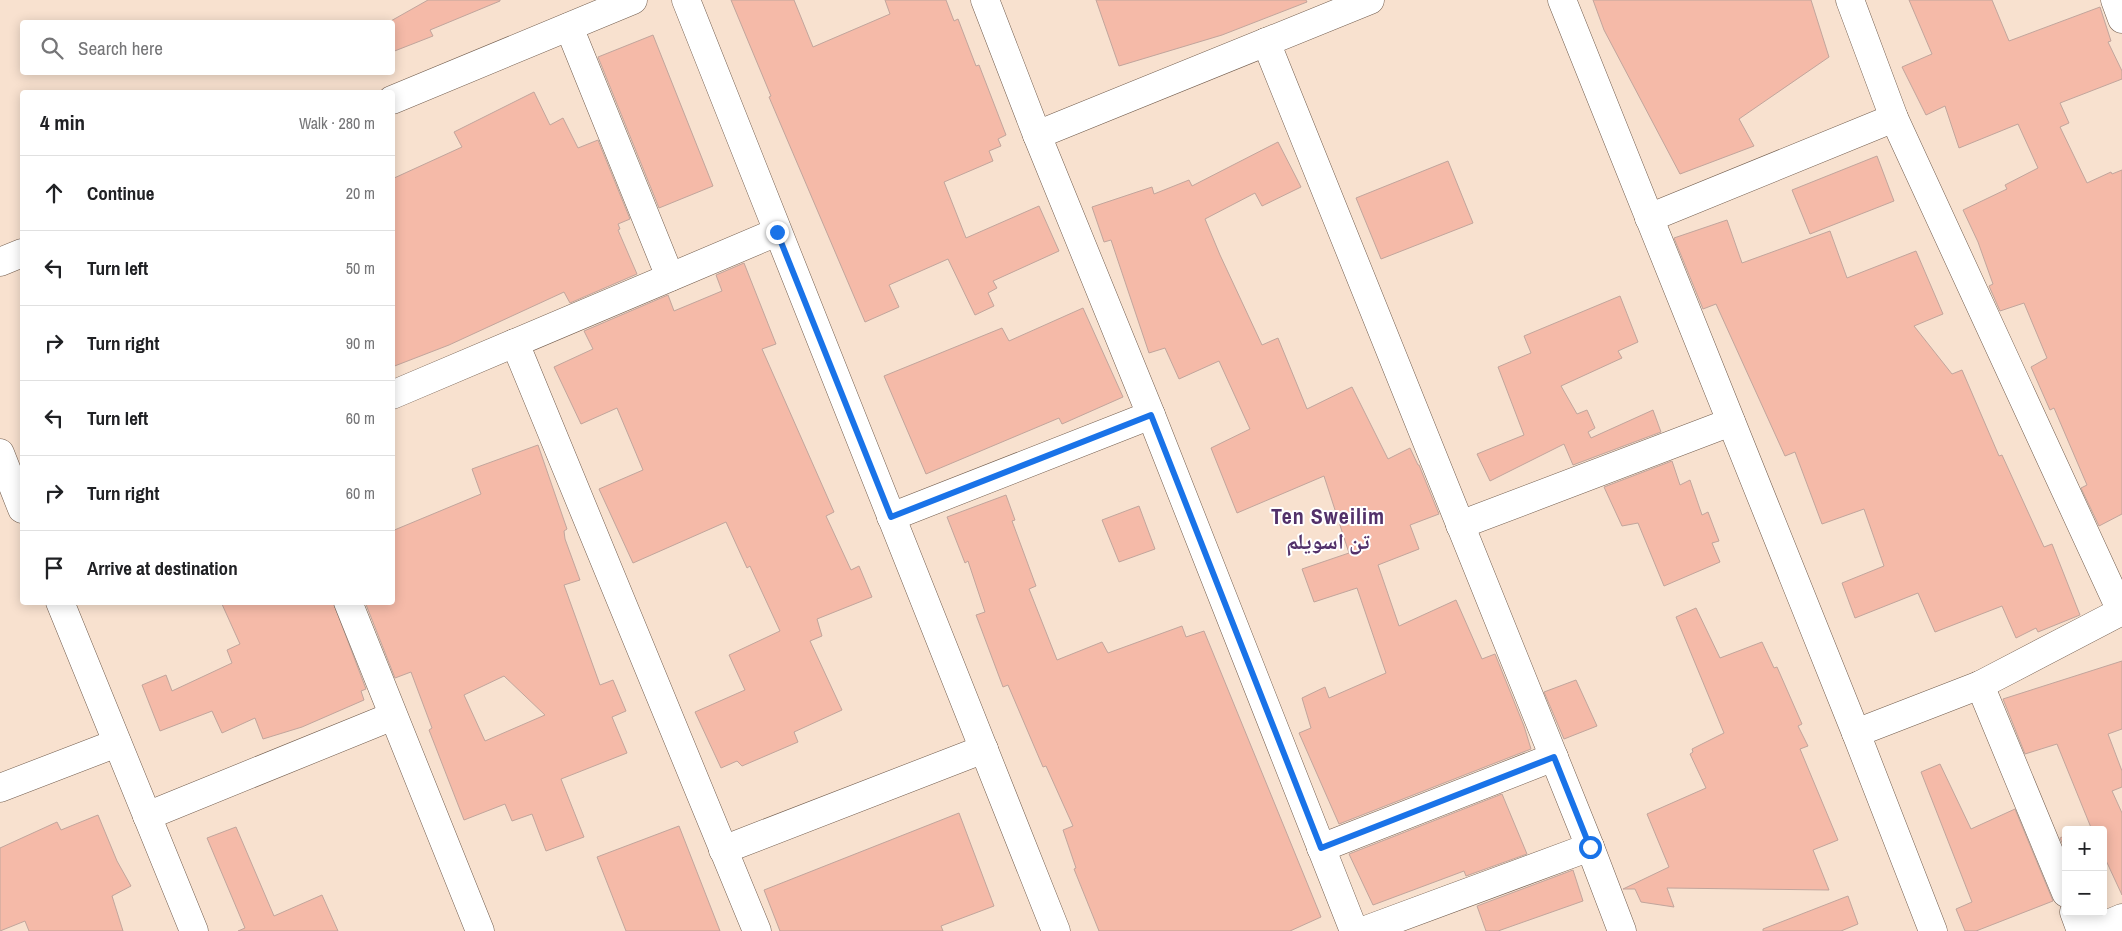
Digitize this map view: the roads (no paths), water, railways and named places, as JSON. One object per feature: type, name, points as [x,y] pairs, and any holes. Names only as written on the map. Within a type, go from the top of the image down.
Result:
[{"type":"street","points":[[395,99],[633,0]]},
{"type":"street","points":[[686,0],[1056,931]]},
{"type":"street","points":[[985,0],[1354,931]]},
{"type":"street","points":[[1037,134],[1370,0]]},
{"type":"street","points":[[1562,0],[1856,733],[1933,931]]},
{"type":"street","points":[[1850,0],[1894,118],[2122,611],[1980,685],[1856,733]]},
{"type":"street","points":[[2115,0],[2122,19]]},
{"type":"street","points":[[568,27],[670,277]]},
{"type":"street","points":[[1266,42],[1554,757],[1622,931]]},
{"type":"street","points":[[1649,218],[1894,118]]},
{"type":"street","points":[[395,394],[777,232]]},
{"type":"street","points":[[0,262],[20,254]]},
{"type":"street","points":[[515,343],[757,931]]},
{"type":"street","points":[[891,517],[1151,415]]},
{"type":"street","points":[[1460,524],[1731,422]]},
{"type":"street","points":[[0,453],[20,504]]},
{"type":"street","points":[[61,605],[194,931]]},
{"type":"street","points":[[349,605],[480,931]]},
{"type":"street","points":[[1980,685],[2062,883]]},
{"type":"street","points":[[147,816],[393,716]]},
{"type":"street","points":[[0,788],[117,743]]},
{"type":"street","points":[[723,850],[984,749]]},
{"type":"street","points":[[1321,848],[1554,757]]},
{"type":"street","points":[[1363,931],[1590,847]]},
{"type":"street","points":[[2075,916],[2081,931]]},
{"type":"street","points":[[2090,931],[2122,918]]},
{"type":"district","name":"Ten Sweilim تن اسويلم","points":[[1328,528]]}]
